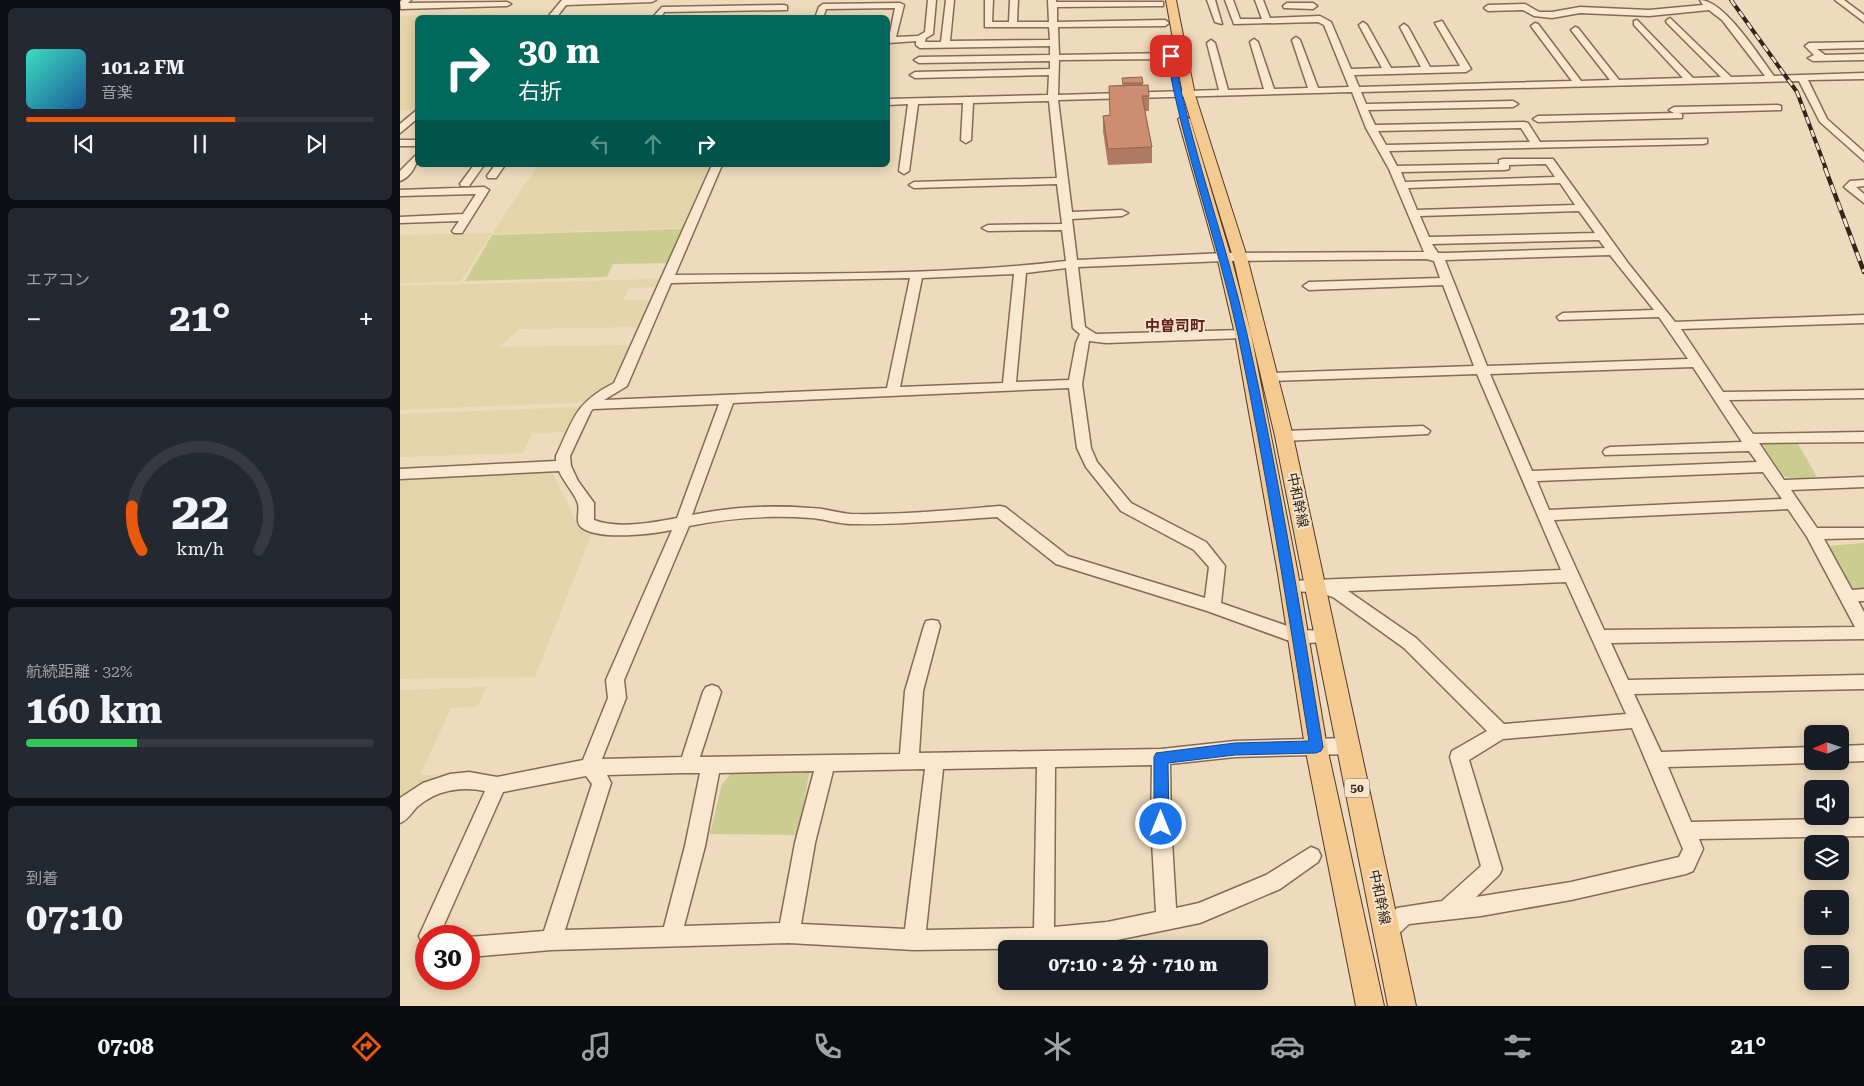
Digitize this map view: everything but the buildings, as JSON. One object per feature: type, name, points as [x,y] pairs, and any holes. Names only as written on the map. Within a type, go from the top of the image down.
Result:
[{"type":"main road","name":"中和幹線","points":[[1164,1],[1165,23],[1171,56],[1270,377],[1284,436],[1402,1006]]},
{"type":"main road","name":"中和幹線","points":[[1164,1],[1183,95]]},
{"type":"main road","name":"中和幹線","points":[[1232,257],[1242,334],[1290,587],[1316,747],[1370,1006]]},
{"type":"street","points":[[408,0],[402,6],[456,3],[506,5]]},
{"type":"street","points":[[554,15],[565,2],[652,0]]},
{"type":"street","points":[[890,40],[921,38],[929,34],[932,0]]},
{"type":"street","points":[[945,44],[950,0]]},
{"type":"street","points":[[989,0],[988,25],[1165,23]]},
{"type":"street","points":[[1013,24],[1014,0]]},
{"type":"street","points":[[1211,0],[1219,22]]},
{"type":"street","points":[[1230,0],[1237,22],[1320,19]]},
{"type":"street","points":[[1259,0],[1267,21]]},
{"type":"street","points":[[1702,0],[1724,18],[1772,79]]},
{"type":"street","points":[[1838,0],[1864,19]]},
{"type":"street","points":[[1164,1],[1052,3],[1055,57],[1053,97],[1079,328],[1086,334],[1106,339],[1242,334]]},
{"type":"street","points":[[1287,6],[1312,3],[1320,19],[1328,24],[1371,128],[1384,148],[1425,241],[1439,260],[1482,369],[1530,476],[1571,576],[1656,760],[1693,849],[1686,866],[1571,891],[1447,910],[1404,914],[1388,935]]},
{"type":"street","points":[[1634,3],[1641,13]]},
{"type":"street","points":[[658,15],[662,10],[742,8],[783,4]]},
{"type":"street","points":[[1488,8],[1527,4],[1538,14],[1552,16],[1580,10],[1641,13],[1712,8]]},
{"type":"street","points":[[820,15],[823,7],[900,5],[890,37]]},
{"type":"street","points":[[859,15],[862,6]]},
{"type":"street","points":[[739,15],[742,8]]},
{"type":"street","points":[[699,15],[702,9]]},
{"type":"street","points":[[1670,22],[1730,81]]},
{"type":"street","points":[[1637,23],[1691,81]]},
{"type":"street","points":[[1348,72],[1466,69],[1440,24]]},
{"type":"street","points":[[1363,25],[1388,71]]},
{"type":"street","points":[[1535,26],[1579,84]]},
{"type":"street","points":[[1404,27],[1427,70]]},
{"type":"street","points":[[1575,30],[1617,83]]},
{"type":"street","points":[[921,38],[920,45],[1053,43]]},
{"type":"street","points":[[1296,40],[1314,91]]},
{"type":"street","points":[[1254,42],[1270,92]]},
{"type":"street","points":[[1211,43],[1224,93]]},
{"type":"street","points":[[1843,45],[1861,57]]},
{"type":"street","points":[[1823,58],[1809,46],[1864,45]]},
{"type":"street","points":[[919,60],[1171,56]]},
{"type":"street","points":[[1811,58],[1861,57]]},
{"type":"street","points":[[915,75],[1054,72]]},
{"type":"street","points":[[890,102],[1864,76]]},
{"type":"street","points":[[1803,79],[1823,120],[1864,158]]},
{"type":"street","points":[[966,140],[968,100]]},
{"type":"street","points":[[904,172],[913,102]]},
{"type":"street","points":[[1362,107],[1513,104]]},
{"type":"street","points":[[1538,119],[1778,108]]},
{"type":"street","points":[[400,115],[415,114]]},
{"type":"street","points":[[400,130],[415,116]]},
{"type":"street","points":[[1371,128],[1524,125],[1535,142]]},
{"type":"street","points":[[1384,148],[1694,133]]},
{"type":"street","points":[[1535,142],[1703,141]]},
{"type":"street","points":[[400,143],[415,143]]},
{"type":"street","points":[[400,178],[415,160]]},
{"type":"street","points":[[1394,169],[1505,167],[1503,162],[1549,161],[1614,251],[1663,313],[1813,534],[1864,627]]},
{"type":"street","points":[[464,184],[477,167]]},
{"type":"street","points":[[492,176],[499,167]]},
{"type":"street","points":[[716,167],[620,386],[602,395],[585,409],[563,456],[564,466],[586,503],[586,523],[599,528],[627,529],[660,527],[714,516],[781,512],[812,513],[850,519],[912,518],[1000,511],[1062,560],[1212,606],[1298,638],[1326,636]]},
{"type":"street","points":[[1401,185],[1562,180]]},
{"type":"street","points":[[914,185],[1063,181]]},
{"type":"street","points":[[1864,183],[1854,183],[1849,187],[1864,200]]},
{"type":"street","points":[[400,193],[484,190],[458,230]]},
{"type":"street","points":[[1412,213],[1584,208]]},
{"type":"street","points":[[988,228],[1067,221],[1122,213]]},
{"type":"street","points":[[400,220],[466,217]]},
{"type":"street","points":[[1425,241],[1604,236]]},
{"type":"street","points":[[667,279],[1020,270],[1071,264],[1232,257],[1435,256],[1614,251]]},
{"type":"street","points":[[1009,386],[1020,270]]},
{"type":"street","points":[[893,391],[917,274]]},
{"type":"street","points":[[1308,286],[1447,281]]},
{"type":"street","points":[[1564,317],[1663,313]]},
{"type":"street","points":[[1672,326],[1864,319]]},
{"type":"street","points":[[1086,334],[1082,343],[1075,384],[1084,448],[1091,464],[1126,507],[1200,546],[1217,566],[1212,606]]},
{"type":"street","points":[[1270,377],[1696,363]]},
{"type":"street","points":[[590,405],[1075,384]]},
{"type":"street","points":[[1718,396],[1864,394]]},
{"type":"street","points":[[590,767],[618,698],[615,680],[684,521],[685,512],[728,399]]},
{"type":"street","points":[[1284,436],[1423,431]]},
{"type":"street","points":[[1610,452],[1750,442],[1864,437]]},
{"type":"street","points":[[400,474],[564,466]]},
{"type":"street","points":[[1530,476],[1766,467]]},
{"type":"street","points":[[1779,485],[1864,482]]},
{"type":"street","points":[[1546,515],[1792,504]]},
{"type":"street","points":[[1813,534],[1864,533]]},
{"type":"street","points":[[1290,587],[1571,576]]},
{"type":"street","points":[[1316,586],[1339,593],[1410,643],[1500,732]]},
{"type":"street","points":[[1847,596],[1864,595]]},
{"type":"street","points":[[909,760],[914,691],[932,626]]},
{"type":"street","points":[[1600,637],[1864,633]]},
{"type":"street","points":[[1622,687],[1864,682]]},
{"type":"street","points":[[688,766],[712,692]]},
{"type":"street","points":[[1447,910],[1492,869],[1459,757],[1500,732],[1637,720]]},
{"type":"street","points":[[400,814],[402,808],[428,788],[468,780],[496,785],[590,767],[1161,757],[1235,749],[1349,746]]},
{"type":"street","points":[[1849,754],[1864,753]]},
{"type":"street","points":[[1656,760],[1804,755]]},
{"type":"street","points":[[1161,757],[1161,824],[1167,920]]},
{"type":"street","points":[[1044,938],[1046,759]]},
{"type":"street","points":[[914,940],[935,760]]},
{"type":"street","points":[[789,933],[805,843],[825,764]]},
{"type":"street","points":[[671,938],[695,846],[711,766]]},
{"type":"street","points":[[551,940],[602,783],[590,767]]},
{"type":"street","points":[[434,925],[496,785]]},
{"type":"street","points":[[1687,831],[1864,827]]},
{"type":"street","points":[[480,946],[551,940],[671,938],[789,933],[914,940],[1044,938],[1107,932],[1200,913],[1273,882],[1311,856]]},
{"type":"shaded area","points":[[495,14],[494,15],[448,15]]},
{"type":"shaded area","points":[[400,16],[415,16],[415,109],[400,111]]},
{"type":"shaded area","points":[[537,167],[709,167],[683,228],[492,234]]},
{"type":"shaded area","points":[[492,233],[461,281],[400,283],[400,235]]},
{"type":"shaded area","points":[[658,279],[657,287],[629,288],[623,300],[651,300],[638,327],[520,329],[499,347],[630,345],[613,381],[588,402],[400,410],[400,286]]},
{"type":"shaded area","points":[[583,407],[567,432],[532,433],[523,453],[400,457],[400,414]]},
{"type":"shaded area","points":[[552,472],[579,528],[592,533],[535,677],[400,679],[400,480]]},
{"type":"shaded area","points":[[486,687],[478,706],[451,708],[420,775],[438,775],[423,782],[412,795],[400,795],[400,690]]},
{"type":"green space","points":[[683,229],[668,263],[613,264],[607,277],[465,281],[492,235]]},
{"type":"green space","points":[[1797,442],[1817,477],[1793,478],[1780,474],[1758,443]]},
{"type":"green space","points":[[1864,543],[1864,589],[1851,590],[1827,546]]},
{"type":"green space","points":[[810,767],[799,835],[710,834],[722,784],[735,769]]},
{"type":"railway","points":[[1731,0],[1797,92],[1826,169]]},
{"type":"railway","points":[[1825,168],[1864,272]]},
{"type":"district","name":"中曽司町","points":[[1175,326]]},
{"type":"route","points":[[1161,824],[1161,757],[1235,749],[1316,747],[1288,574],[1242,334],[1224,257],[1207,204],[1178,94],[1171,56]]}]
